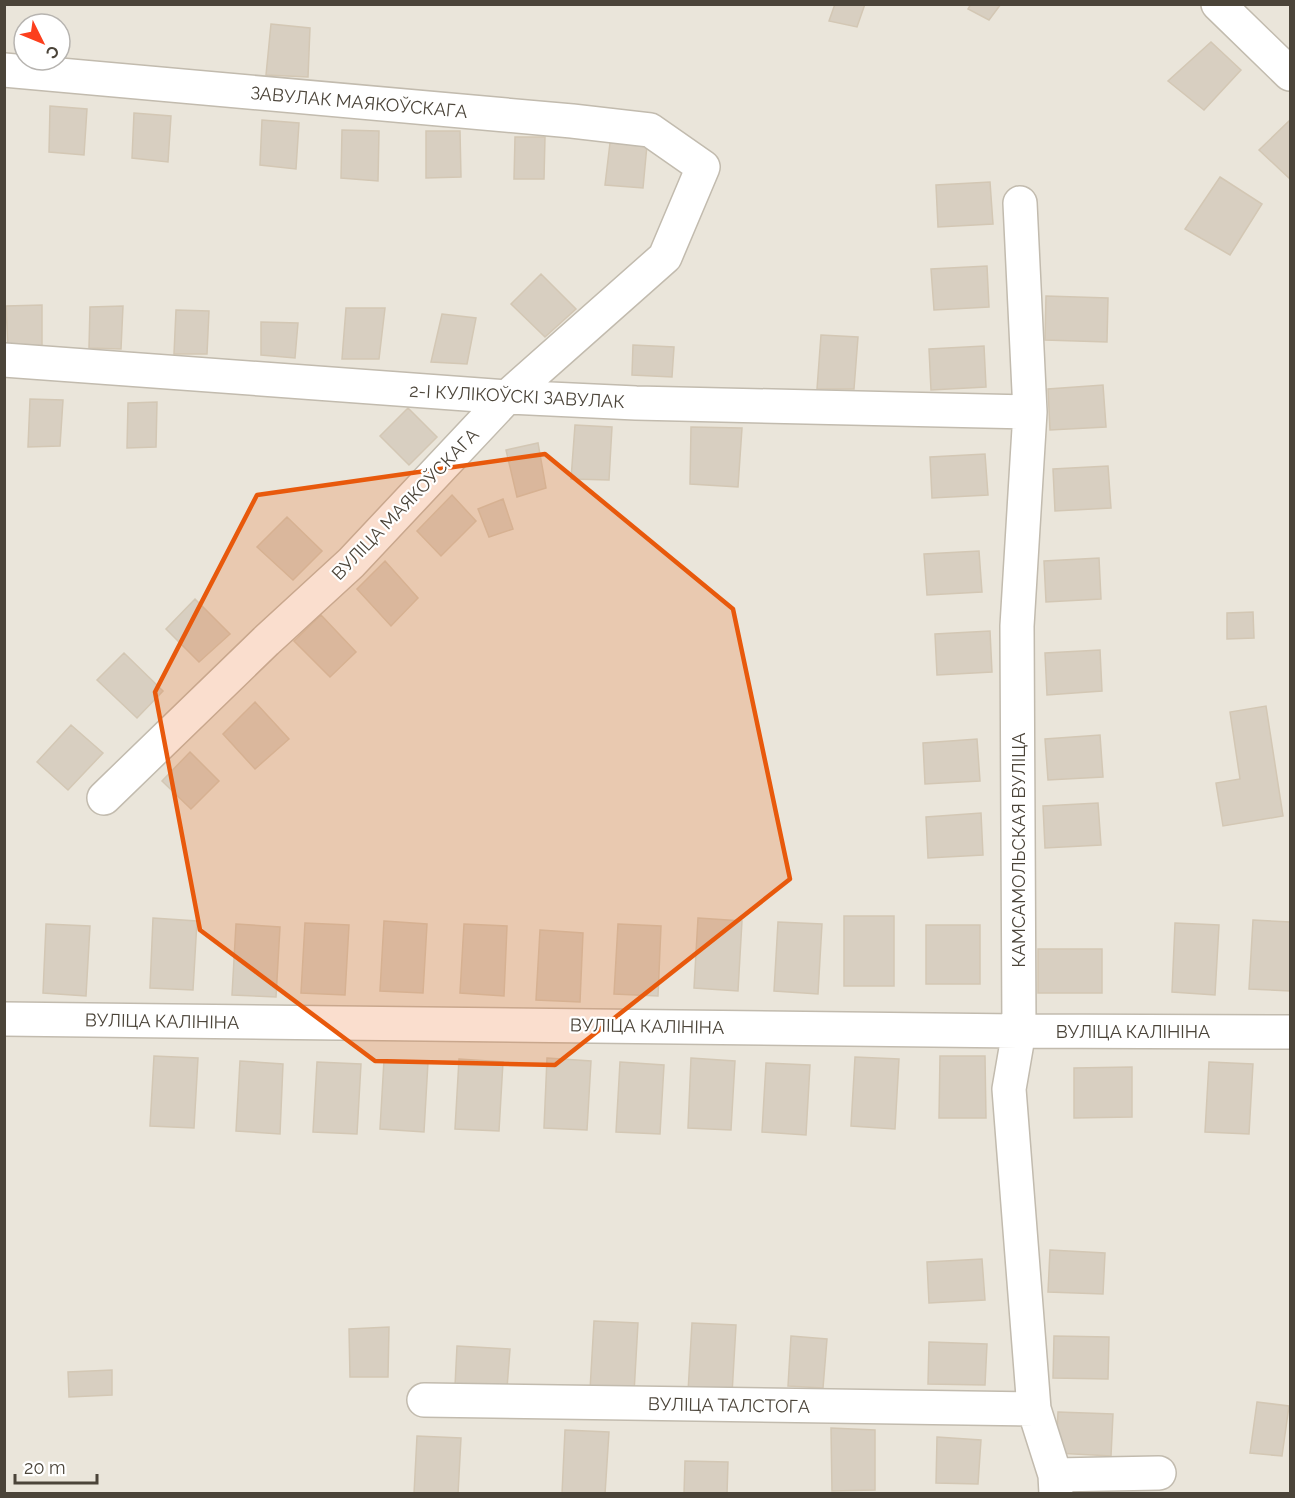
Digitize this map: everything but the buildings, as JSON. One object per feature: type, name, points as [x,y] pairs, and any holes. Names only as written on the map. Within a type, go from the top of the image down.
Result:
[{"type":"street","points":[[1218,4],[1290,74]]},
{"type":"street","name":"ЗАВУЛАК МАЯКОЎСКАГА","points":[[4,70],[651,130],[703,167]]},
{"type":"street","name":"ВУЛІЦА МАЯКОЎСКАГА","points":[[104,798],[266,641],[351,564],[507,397],[665,258],[703,167]]},
{"type":"street","name":"КАМСАМОЛЬСКАЯ ВУЛІЦА","points":[[1020,203],[1030,412],[1017,626],[1019,1031],[1009,1089],[1034,1409],[1055,1484]]},
{"type":"street","name":"2-І КУЛІКОЎСКІ ЗАВУЛАК","points":[[4,360],[507,397],[636,403],[1030,412]]},
{"type":"street","name":"ВУЛІЦА КАЛІНІНА","points":[[4,1019],[1290,1032]]},
{"type":"street","name":"ВУЛІЦА ТАЛСТОГА","points":[[424,1400],[1034,1409]]},
{"type":"street","points":[[1055,1484],[1159,1473]]},
{"type":"highlighted area","points":[[545,454],[733,609],[790,879],[555,1065],[375,1061],[200,930],[155,692],[257,495]]},
{"type":"shaded area","points":[[5,5],[1290,5],[1290,1493],[5,1493]]}]
